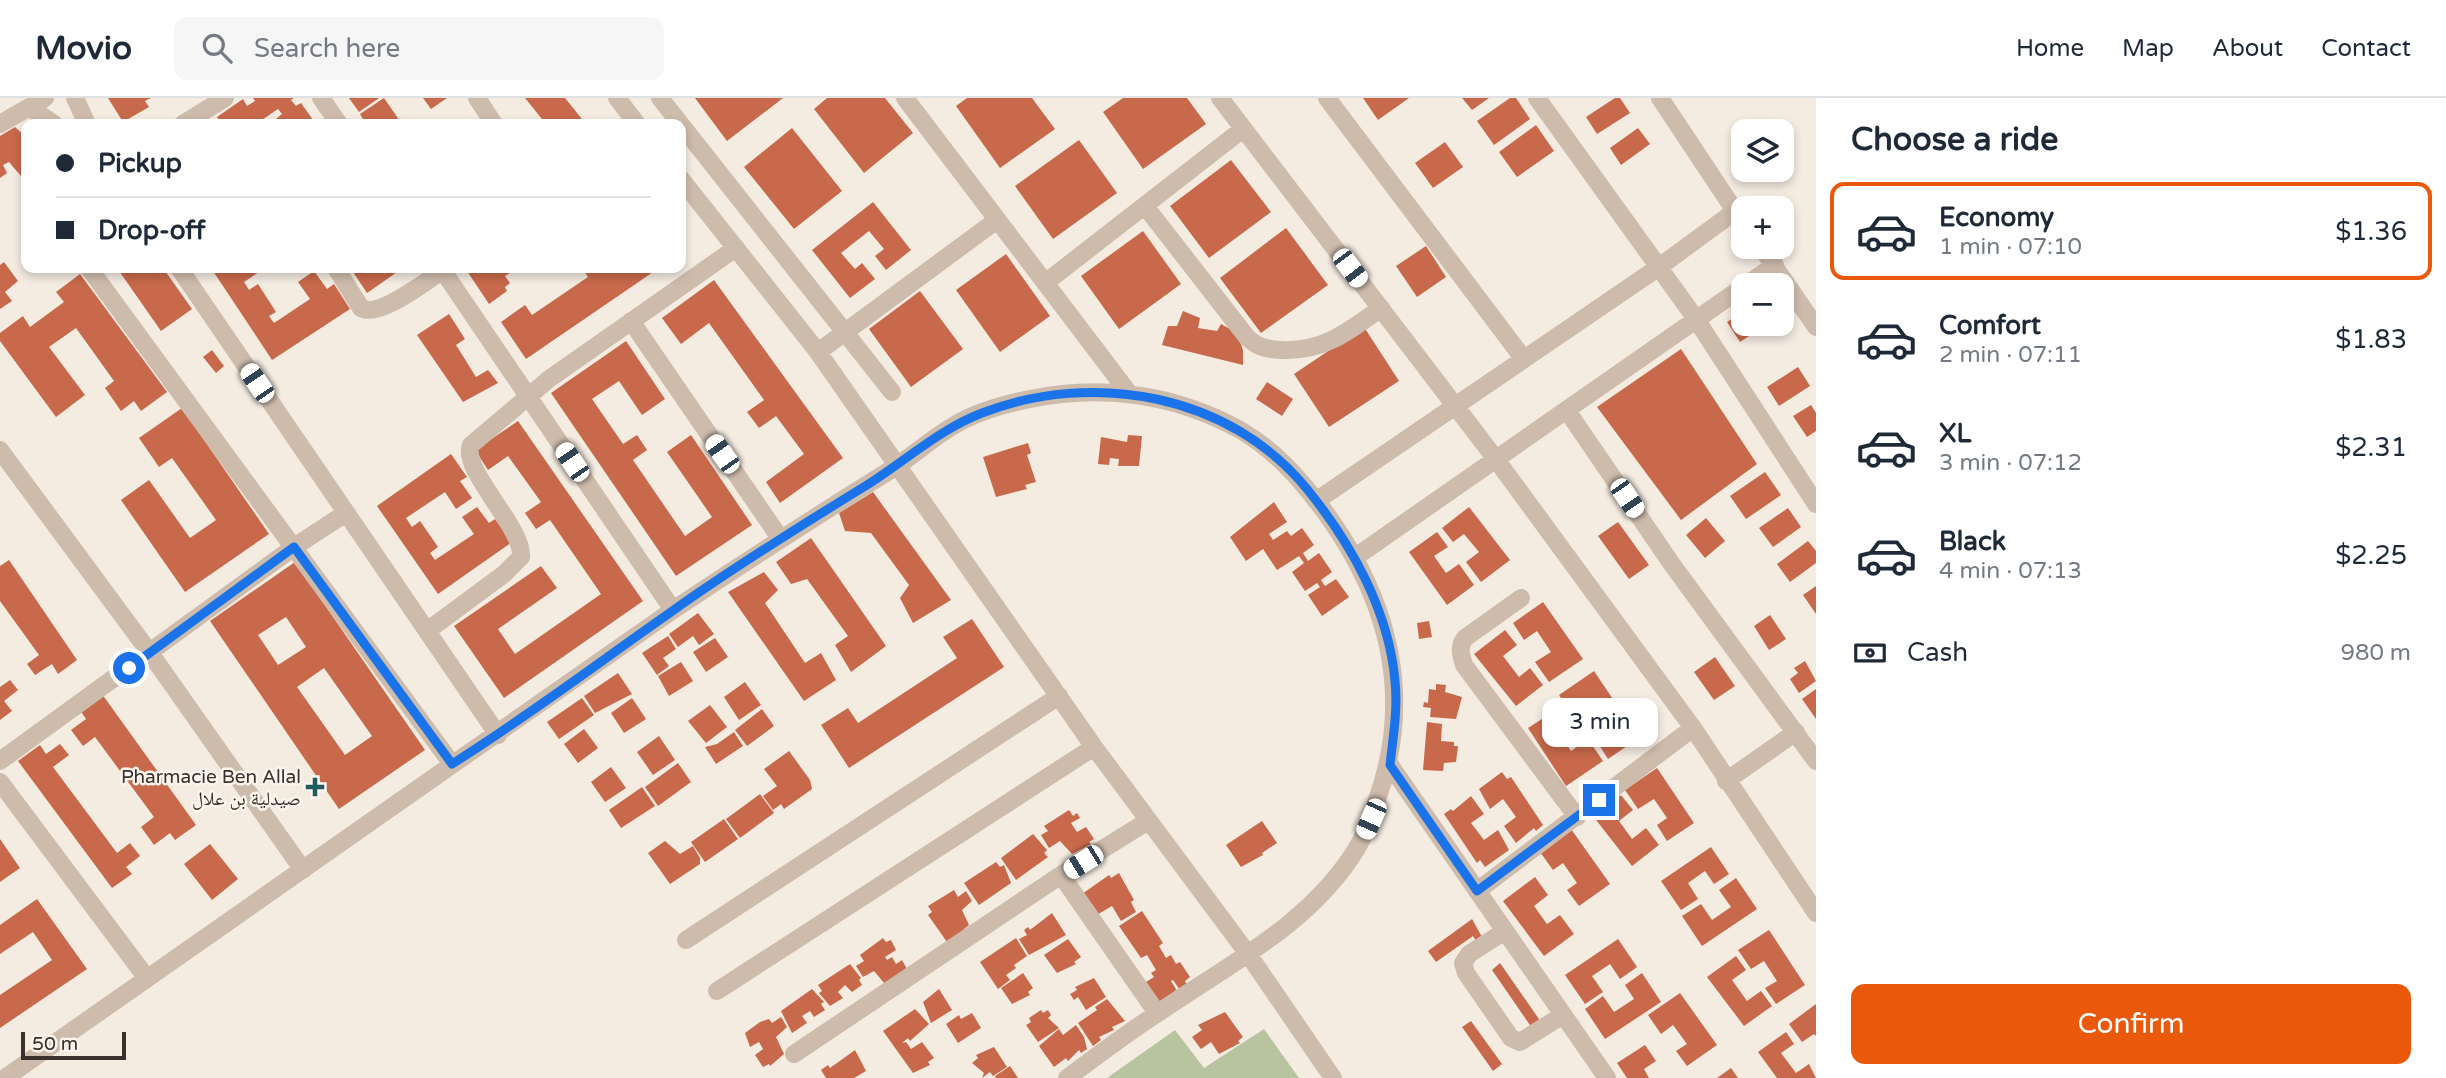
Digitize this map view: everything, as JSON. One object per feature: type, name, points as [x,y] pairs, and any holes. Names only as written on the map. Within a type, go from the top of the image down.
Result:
[{"type":"street","points":[[0,124],[45,98]]},
{"type":"street","points":[[75,98],[86,119]]},
{"type":"street","points":[[191,119],[225,98]]},
{"type":"street","points":[[321,98],[336,119]]},
{"type":"street","points":[[477,98],[491,119]]},
{"type":"street","points":[[617,98],[633,119]]},
{"type":"street","points":[[660,98],[677,119]]},
{"type":"street","points":[[905,98],[1128,392]]},
{"type":"street","points":[[1220,98],[1456,405],[1693,728],[1816,913]]},
{"type":"street","points":[[1327,98],[1523,358]]},
{"type":"street","points":[[1537,98],[1696,319],[1816,504]]},
{"type":"street","points":[[1660,98],[1731,206]]},
{"type":"street","points":[[29,107],[47,119]]},
{"type":"street","points":[[1045,283],[1243,129]]},
{"type":"street","points":[[686,131],[892,392]]},
{"type":"street","points":[[686,185],[818,352],[1094,747],[1248,954],[1333,1078]]},
{"type":"street","points":[[1145,206],[1246,336],[1260,347],[1301,351],[1328,345],[1381,308]]},
{"type":"street","points":[[818,352],[997,220]]},
{"type":"street","points":[[1316,500],[1659,267],[1731,223]]},
{"type":"street","points":[[427,631],[504,574],[521,557],[518,538],[485,488],[468,448],[549,379],[736,248]]},
{"type":"street","points":[[1770,259],[1816,327]]},
{"type":"street","points":[[1763,273],[1775,265]]},
{"type":"street","points":[[93,273],[452,764]]},
{"type":"street","points":[[187,273],[346,513],[498,735]]},
{"type":"street","points":[[339,273],[361,308],[371,311],[383,308],[437,273]]},
{"type":"street","points":[[446,273],[673,611]]},
{"type":"street","points":[[1354,558],[1495,458],[1568,412],[1731,295]]},
{"type":"street","points":[[631,321],[780,538]]},
{"type":"street","points":[[5,1078],[673,611],[780,538],[897,466],[953,426],[984,412],[1030,399],[1068,394],[1128,392],[1191,409],[1242,431],[1280,460],[1316,500],[1354,558],[1392,653],[1396,717],[1390,765],[1371,819],[1344,867],[1323,893],[1248,954],[1157,1013],[1067,1078]]},
{"type":"street","points":[[1568,412],[1671,563],[1816,761]]},
{"type":"street","points":[[0,450],[150,653],[303,870]]},
{"type":"street","points":[[0,761],[294,547],[346,513]]},
{"type":"street","points":[[1521,598],[1465,638],[1461,645],[1461,656],[1464,664],[1577,817]]},
{"type":"street","points":[[686,940],[1059,696]]},
{"type":"street","points":[[1477,891],[1693,728]]},
{"type":"street","points":[[1726,780],[1796,732]]},
{"type":"street","points":[[717,991],[1094,747]]},
{"type":"street","points":[[1390,765],[1607,1078]]},
{"type":"street","points":[[0,782],[146,977]]},
{"type":"street","points":[[794,1054],[1061,875],[1148,821]]},
{"type":"street","points":[[1061,875],[1157,1013]]},
{"type":"street","points":[[1505,931],[1469,954],[1463,962],[1466,973],[1511,1038],[1520,1042],[1563,1015]]},
{"type":"green space","points":[[1264,1029],[1299,1078],[1107,1078],[1175,1030],[1204,1068]]},
{"type":"building","points":[[108,98],[151,98],[145,101],[149,107],[128,119],[121,119]]},
{"type":"building","points":[[253,98],[294,98],[291,100],[296,106],[301,103],[312,119],[276,119],[282,114],[278,109],[263,119],[217,117],[243,99],[247,106],[255,101]]},
{"type":"building","points":[[349,98],[379,98],[359,112]]},
{"type":"building","points":[[384,98],[399,119],[363,119],[360,114]]},
{"type":"building","points":[[423,98],[447,98],[431,109]]},
{"type":"building","points":[[525,98],[565,98],[582,119],[542,119]]},
{"type":"building","points":[[695,98],[783,98],[727,141]]},
{"type":"building","points":[[827,98],[885,98],[913,133],[864,173],[814,109]]},
{"type":"building","points":[[967,98],[1032,98],[1055,129],[1000,168],[956,106]]},
{"type":"building","points":[[1123,98],[1187,98],[1206,124],[1143,169],[1103,112]]},
{"type":"building","points":[[1363,98],[1409,98],[1378,120]]},
{"type":"building","points":[[1462,98],[1489,98],[1472,110]]},
{"type":"building","points":[[1510,98],[1516,98],[1530,119],[1494,145],[1477,121]]},
{"type":"building","points":[[1615,98],[1620,98],[1630,113],[1597,134],[1586,117]]},
{"type":"building","points":[[1536,125],[1554,151],[1517,177],[1499,152]]},
{"type":"building","points":[[15,127],[21,132],[21,176],[9,162],[3,165],[7,173],[0,178],[0,136]]},
{"type":"building","points":[[792,128],[842,191],[794,229],[744,167]]},
{"type":"building","points":[[1638,128],[1650,144],[1621,165],[1610,148]]},
{"type":"building","points":[[1079,140],[1117,193],[1053,239],[1015,186]]},
{"type":"building","points":[[1445,142],[1463,167],[1433,188],[1415,163]]},
{"type":"building","points":[[1231,160],[1271,212],[1209,258],[1170,206]]},
{"type":"building","points":[[873,202],[911,250],[886,270],[875,256],[884,249],[869,231],[841,253],[855,269],[862,263],[875,279],[850,298],[812,250]]},
{"type":"building","points":[[1286,228],[1328,285],[1261,333],[1220,278]]},
{"type":"building","points":[[1143,231],[1181,284],[1119,329],[1081,276]]},
{"type":"building","points":[[1426,246],[1446,277],[1417,297],[1396,266]]},
{"type":"building","points":[[1006,254],[1050,316],[1000,352],[956,290]]},
{"type":"building","points":[[4,262],[18,281],[5,292],[12,301],[0,309],[0,265]]},
{"type":"building","points":[[120,273],[167,273],[192,309],[161,331]]},
{"type":"building","points":[[214,273],[258,273],[244,282],[249,290],[258,284],[276,312],[269,316],[274,323],[310,299],[298,282],[311,273],[315,273],[327,289],[334,284],[350,309],[272,360]]},
{"type":"building","points":[[354,273],[396,273],[367,293]]},
{"type":"building","points":[[468,273],[510,273],[505,276],[510,283],[505,287],[507,291],[489,304]]},
{"type":"building","points":[[585,273],[652,273],[526,359],[501,322],[525,305],[532,315],[588,277]]},
{"type":"building","points":[[80,274],[167,392],[141,411],[134,401],[121,411],[105,388],[114,381],[76,328],[49,347],[85,395],[56,417],[0,341],[0,333],[23,316],[30,327],[64,302],[56,292]]},
{"type":"building","points":[[714,280],[843,458],[780,503],[766,482],[804,454],[776,416],[759,428],[747,412],[764,400],[709,323],[681,344],[662,318]]},
{"type":"building","points":[[920,291],[963,349],[911,387],[869,329]]},
{"type":"building","points":[[1183,311],[1200,318],[1198,328],[1217,331],[1221,324],[1237,333],[1243,350],[1243,365],[1162,345],[1168,326],[1177,326]]},
{"type":"building","points":[[449,314],[465,339],[456,345],[476,377],[488,370],[498,383],[463,402],[417,335]]},
{"type":"building","points":[[1364,327],[1399,381],[1329,427],[1294,374]]},
{"type":"building","points":[[1736,336],[1749,336],[1740,342]]},
{"type":"building","points":[[626,341],[665,399],[642,415],[619,381],[592,399],[623,444],[637,435],[647,450],[633,460],[685,536],[712,517],[667,452],[691,435],[752,525],[676,576],[551,393]]},
{"type":"building","points":[[1681,349],[1757,464],[1681,520],[1597,407]]},
{"type":"building","points":[[212,350],[224,366],[216,373],[203,357]]},
{"type":"building","points":[[1798,367],[1810,386],[1779,406],[1767,387]]},
{"type":"building","points":[[1267,382],[1293,399],[1282,416],[1256,399]]},
{"type":"building","points":[[1811,405],[1816,413],[1816,431],[1807,437],[1793,416]]},
{"type":"building","points":[[182,408],[269,534],[185,592],[121,500],[149,480],[190,538],[216,520],[172,458],[159,467],[139,438]]},
{"type":"building","points":[[518,421],[643,601],[504,698],[454,626],[541,566],[557,588],[498,629],[515,654],[601,594],[550,520],[536,529],[525,513],[541,502],[508,456],[488,470],[475,450]]},
{"type":"building","points":[[1128,435],[1142,436],[1139,466],[1118,466],[1119,459],[1110,458],[1109,465],[1098,464],[1101,437],[1127,442]]},
{"type":"building","points":[[1028,443],[1031,453],[1027,455],[1036,482],[1025,485],[1027,489],[996,497],[983,457]]},
{"type":"building","points":[[451,454],[467,477],[460,481],[472,498],[456,509],[445,492],[406,518],[412,527],[420,521],[438,547],[430,553],[435,560],[474,534],[462,517],[477,507],[489,523],[495,519],[512,542],[438,594],[377,506]]},
{"type":"building","points":[[1765,472],[1781,495],[1746,519],[1730,496]]},
{"type":"building","points":[[873,492],[951,600],[913,623],[900,598],[909,585],[871,533],[845,531],[839,513]]},
{"type":"building","points":[[1274,502],[1287,522],[1269,534],[1273,540],[1287,531],[1291,536],[1302,528],[1314,545],[1303,553],[1308,561],[1319,553],[1332,572],[1321,580],[1325,586],[1336,579],[1349,597],[1322,616],[1308,595],[1320,587],[1317,583],[1305,591],[1292,572],[1304,563],[1299,556],[1277,570],[1263,549],[1246,561],[1230,537]]},
{"type":"building","points":[[1469,507],[1510,560],[1481,582],[1466,562],[1479,552],[1464,534],[1453,542],[1442,528]]},
{"type":"building","points":[[1788,508],[1801,527],[1773,547],[1759,528]]},
{"type":"building","points":[[1706,518],[1725,541],[1705,558],[1686,535]]},
{"type":"building","points":[[1618,522],[1649,565],[1629,579],[1598,536]]},
{"type":"building","points":[[1437,532],[1448,547],[1434,556],[1446,573],[1459,564],[1474,585],[1447,605],[1409,552]]},
{"type":"building","points":[[811,538],[886,646],[851,672],[835,645],[848,636],[807,579],[791,584],[776,562]]},
{"type":"building","points":[[1808,541],[1816,551],[1816,563],[1790,582],[1777,564]]},
{"type":"building","points":[[9,560],[77,660],[58,674],[52,664],[35,675],[27,664],[39,655],[0,601],[0,566]]},
{"type":"building","points":[[295,562],[425,750],[339,809],[210,621]],"holes":[[[286,617],[306,647],[278,665],[258,635]],[[324,668],[372,736],[345,755],[297,687]]]},
{"type":"building","points":[[764,572],[778,590],[765,603],[805,663],[821,653],[836,680],[804,701],[728,592]]},
{"type":"building","points":[[1816,586],[1816,614],[1803,595]]},
{"type":"building","points":[[1543,602],[1583,659],[1549,682],[1535,662],[1551,652],[1537,631],[1524,640],[1513,623]]},
{"type":"building","points":[[698,613],[714,634],[699,645],[693,636],[678,647],[669,634]]},
{"type":"building","points":[[1770,615],[1786,639],[1769,650],[1754,626]]},
{"type":"building","points":[[972,619],[1004,667],[849,768],[821,725],[848,708],[858,723],[957,658],[943,637]]},
{"type":"building","points":[[1429,621],[1432,637],[1419,639],[1417,623]]},
{"type":"building","points":[[1505,630],[1517,645],[1503,656],[1519,677],[1530,668],[1543,685],[1516,706],[1474,654]]},
{"type":"building","points":[[668,636],[676,649],[663,658],[669,666],[657,675],[642,653]]},
{"type":"building","points":[[715,638],[728,657],[706,672],[693,652]]},
{"type":"building","points":[[1715,657],[1735,686],[1714,700],[1694,672]]},
{"type":"building","points":[[1805,661],[1816,681],[1799,693],[1790,679],[1798,673],[1794,668]]},
{"type":"building","points":[[681,662],[693,681],[669,696],[658,676]]},
{"type":"building","points":[[1594,671],[1639,738],[1608,759],[1592,734],[1604,726],[1591,707],[1574,718],[1559,695]]},
{"type":"building","points":[[618,673],[632,694],[595,713],[584,696]]},
{"type":"building","points":[[10,680],[18,690],[4,701],[12,711],[0,720],[0,687]]},
{"type":"building","points":[[745,682],[761,705],[739,720],[724,697]]},
{"type":"building","points":[[1436,684],[1446,685],[1445,692],[1462,697],[1456,719],[1430,717],[1431,708],[1423,707],[1424,702],[1428,703],[1429,689],[1436,690]]},
{"type":"building","points":[[1816,689],[1816,719],[1802,699]]},
{"type":"building","points":[[102,694],[196,825],[175,840],[170,833],[154,845],[141,827],[154,817],[95,737],[83,746],[71,730],[86,719],[80,710]]},
{"type":"building","points":[[582,698],[594,715],[559,739],[547,722]]},
{"type":"building","points":[[632,698],[646,719],[624,733],[611,713]]},
{"type":"building","points":[[710,705],[727,727],[706,743],[688,721]]},
{"type":"building","points":[[1559,708],[1568,721],[1556,729],[1571,751],[1588,739],[1603,761],[1566,786],[1528,728]]},
{"type":"building","points":[[762,709],[774,726],[747,746],[735,730]]},
{"type":"building","points":[[1427,722],[1442,724],[1441,741],[1454,742],[1454,746],[1458,746],[1456,762],[1444,763],[1443,771],[1423,770]]},
{"type":"building","points":[[584,729],[598,748],[578,763],[564,744]]},
{"type":"building","points":[[734,732],[743,746],[716,764],[705,747],[717,744]]},
{"type":"building","points":[[659,736],[675,760],[653,775],[637,752]]},
{"type":"building","points":[[60,744],[69,755],[53,767],[117,853],[130,843],[140,856],[126,867],[132,874],[112,888],[18,761],[40,745],[46,754]]},
{"type":"building","points":[[789,751],[810,780],[812,789],[784,809],[781,804],[773,810],[763,796],[777,786],[764,769]]},
{"type":"building","points":[[678,763],[691,782],[658,806],[645,787]]},
{"type":"building","points":[[611,767],[626,788],[605,802],[591,782]]},
{"type":"building","points":[[1657,768],[1694,823],[1667,841],[1657,825],[1667,818],[1654,799],[1638,809],[1625,790]]},
{"type":"building","points":[[1502,772],[1507,779],[1511,777],[1543,825],[1536,831],[1534,828],[1516,843],[1504,826],[1516,817],[1503,799],[1490,809],[1479,789]]},
{"type":"building","points":[[642,787],[655,806],[621,828],[609,810]]},
{"type":"building","points":[[760,794],[774,813],[740,838],[726,819]]},
{"type":"building","points":[[1621,795],[1633,810],[1619,821],[1632,839],[1646,828],[1659,845],[1632,866],[1593,816]]},
{"type":"building","points":[[1471,796],[1484,814],[1471,823],[1484,840],[1498,830],[1509,850],[1485,867],[1480,860],[1477,863],[1444,814],[1451,809],[1453,811]]},
{"type":"building","points":[[1069,810],[1073,816],[1077,813],[1080,818],[1071,823],[1077,832],[1086,827],[1094,839],[1089,842],[1091,844],[1072,854],[1060,841],[1049,848],[1041,835],[1048,831],[1044,826]]},
{"type":"building","points":[[724,819],[738,839],[705,862],[691,842]]},
{"type":"building","points":[[1262,821],[1277,843],[1262,853],[1263,855],[1241,867],[1226,845]]},
{"type":"building","points":[[1571,829],[1610,884],[1579,906],[1567,890],[1577,883],[1563,863],[1553,870],[1540,852]]},
{"type":"building","points":[[1033,834],[1047,850],[1044,853],[1048,857],[1016,880],[1001,858]]},
{"type":"building","points":[[0,839],[20,868],[0,882]]},
{"type":"building","points":[[665,841],[680,854],[693,846],[700,858],[700,864],[670,884],[648,853]]},
{"type":"building","points":[[210,844],[238,879],[212,900],[184,864]]},
{"type":"building","points":[[1711,847],[1729,874],[1714,884],[1705,871],[1688,883],[1698,899],[1681,910],[1661,881]]},
{"type":"building","points":[[996,862],[1000,867],[1004,865],[1011,883],[979,905],[964,883]]},
{"type":"building","points":[[1119,873],[1134,900],[1131,902],[1136,912],[1121,921],[1112,906],[1095,916],[1082,894],[1109,875],[1111,878]]},
{"type":"building","points":[[1535,877],[1548,895],[1534,906],[1547,924],[1560,915],[1574,934],[1544,956],[1503,901]]},
{"type":"building","points":[[1736,878],[1757,909],[1702,946],[1682,916],[1701,904],[1712,920],[1731,907],[1719,890]]},
{"type":"building","points":[[954,890],[958,897],[966,891],[972,901],[962,910],[969,925],[964,929],[966,932],[947,942],[928,915],[932,912],[928,906]]},
{"type":"building","points":[[37,899],[87,969],[0,1028],[0,995],[52,960],[33,932],[0,954],[0,925]]},
{"type":"building","points":[[1142,911],[1163,943],[1159,946],[1166,958],[1171,955],[1176,964],[1180,962],[1190,977],[1185,981],[1187,985],[1180,990],[1173,980],[1171,981],[1176,989],[1174,994],[1159,1003],[1146,982],[1154,977],[1151,973],[1156,970],[1147,955],[1141,958],[1119,926]]},
{"type":"building","points":[[1052,913],[1066,935],[1029,955],[1019,939],[1027,935],[1024,930],[1028,927],[1030,930]]},
{"type":"building","points":[[1472,919],[1482,937],[1476,941],[1473,936],[1436,962],[1428,951]]},
{"type":"building","points":[[1769,930],[1805,985],[1776,1004],[1765,988],[1777,981],[1764,961],[1751,969],[1738,950]]},
{"type":"building","points":[[883,938],[886,942],[891,940],[896,950],[885,957],[887,960],[892,957],[896,964],[902,960],[907,969],[885,984],[874,971],[863,977],[856,966],[864,961],[860,955]]},
{"type":"building","points":[[1016,938],[1027,956],[1014,965],[1016,968],[1006,975],[1010,980],[998,989],[980,962]]},
{"type":"building","points":[[1068,939],[1081,957],[1074,962],[1076,964],[1057,973],[1044,955]]},
{"type":"building","points":[[1618,939],[1637,967],[1620,979],[1610,964],[1592,976],[1603,992],[1585,1004],[1565,975]]},
{"type":"building","points":[[1736,956],[1746,970],[1732,980],[1747,1001],[1761,991],[1772,1006],[1744,1026],[1707,977]]},
{"type":"building","points":[[1500,963],[1541,1022],[1532,1028],[1492,970]]},
{"type":"building","points":[[850,964],[861,978],[859,980],[862,985],[852,992],[845,985],[838,992],[843,998],[830,1006],[819,993],[822,991],[818,985]]},
{"type":"building","points":[[1023,973],[1033,988],[1028,992],[1030,995],[1012,1004],[1001,988]]},
{"type":"building","points":[[1642,973],[1661,1002],[1605,1039],[1585,1009],[1603,996],[1614,1012],[1634,999],[1625,985]]},
{"type":"building","points":[[1094,978],[1106,997],[1086,1010],[1078,997],[1074,1000],[1070,994],[1077,990],[1075,987]]},
{"type":"building","points":[[812,989],[824,1002],[821,1004],[825,1010],[814,1017],[810,1011],[802,1016],[807,1023],[792,1033],[781,1011]]},
{"type":"building","points":[[939,989],[952,1010],[931,1023],[923,1002]]},
{"type":"building","points":[[1680,993],[1717,1045],[1687,1066],[1676,1051],[1687,1044],[1673,1025],[1661,1034],[1648,1015]]},
{"type":"building","points":[[1107,999],[1125,1021],[1099,1037],[1101,1040],[1093,1046],[1078,1023]]},
{"type":"building","points":[[1816,1004],[1816,1036],[1814,1034],[1802,1042],[1789,1024]]},
{"type":"building","points":[[915,1009],[929,1024],[910,1041],[908,1038],[902,1043],[906,1042],[911,1049],[922,1042],[934,1058],[928,1062],[930,1065],[913,1073],[883,1031]]},
{"type":"building","points":[[1041,1010],[1043,1013],[1048,1010],[1051,1015],[1048,1018],[1059,1028],[1038,1042],[1026,1025],[1031,1022],[1029,1018]]},
{"type":"building","points":[[1225,1012],[1243,1037],[1238,1041],[1240,1043],[1219,1054],[1211,1042],[1201,1049],[1192,1037],[1202,1030],[1198,1025]]},
{"type":"building","points":[[972,1013],[981,1028],[958,1043],[946,1024],[959,1015],[961,1019]]},
{"type":"building","points":[[781,1017],[787,1027],[776,1037],[784,1054],[770,1066],[769,1064],[763,1067],[755,1055],[763,1049],[759,1042],[750,1047],[745,1033],[760,1022],[769,1019],[772,1023]]},
{"type":"building","points":[[1471,1021],[1502,1064],[1493,1071],[1462,1027]]},
{"type":"building","points":[[1076,1025],[1084,1037],[1087,1049],[1081,1053],[1079,1050],[1068,1061],[1066,1058],[1054,1067],[1039,1046],[1059,1029],[1063,1035]]},
{"type":"building","points":[[1786,1032],[1794,1044],[1781,1053],[1796,1073],[1809,1064],[1816,1078],[1777,1078],[1758,1052]]},
{"type":"building","points":[[1645,1045],[1656,1061],[1644,1069],[1649,1078],[1627,1078],[1617,1063]]},
{"type":"building","points":[[994,1047],[1007,1067],[993,1076],[990,1072],[982,1078],[984,1073],[972,1063],[978,1058],[976,1055]]},
{"type":"building","points":[[855,1050],[866,1071],[854,1078],[826,1078],[821,1070],[828,1065],[830,1068]]},
{"type":"building","points":[[1010,1066],[1018,1078],[996,1078],[995,1076]]},
{"type":"building","points":[[1731,1068],[1738,1078],[1717,1078]]},
{"type":"place","name":"Pharmacie Ben Allal صيدلية بن علال","points":[[315,787]]},
{"type":"route","points":[[129,668],[294,547],[452,764],[498,735],[758,552],[897,466],[953,426],[984,412],[1030,399],[1081,392],[1128,392],[1191,409],[1242,431],[1280,460],[1316,500],[1337,529],[1368,586],[1392,653],[1396,717],[1390,765],[1477,891],[1599,800]]}]
